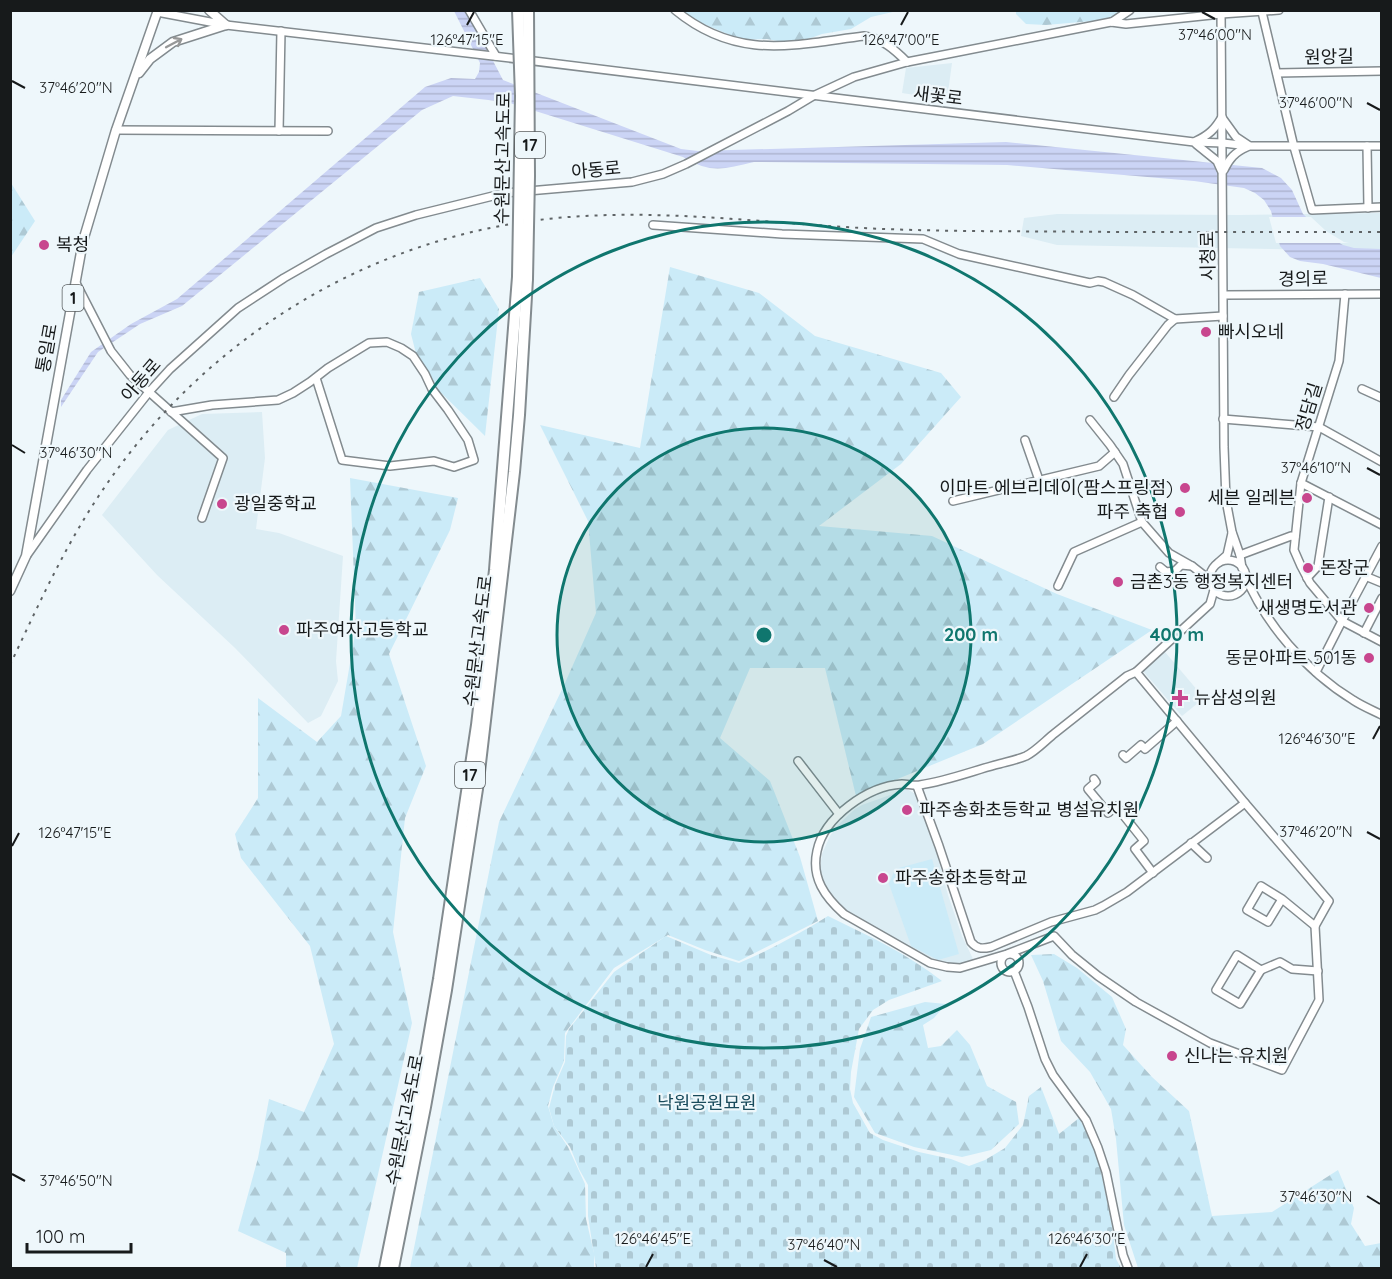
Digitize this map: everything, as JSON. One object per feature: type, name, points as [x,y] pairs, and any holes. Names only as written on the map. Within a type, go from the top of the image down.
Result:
[{"type":"highway","name":"수원문산고속도로","points":[[393,1269],[446,990],[477,789],[514,472],[519,415],[522,278],[518,10]]},
{"type":"highway","name":"수원문산고속도로","points":[[385,1269],[414,1124],[439,979],[477,725],[495,570],[530,176],[528,10]]},
{"type":"main road","points":[[208,10],[226,25]]},
{"type":"main road","name":"통일로","points":[[10,591],[26,556],[83,241],[116,130],[158,11]]},
{"type":"main road","points":[[135,78],[150,59],[172,42],[226,25]]},
{"type":"street","points":[[469,10],[495,56]]},
{"type":"street","points":[[675,10],[700,28],[740,44],[784,46],[864,36],[873,37],[893,48],[907,62]]},
{"type":"street","points":[[1111,22],[1130,10]]},
{"type":"street","name":"아동로","points":[[26,556],[87,470],[170,369],[238,308],[284,278],[376,228],[416,215],[505,193],[632,182],[663,174],[854,77],[907,62],[1111,22],[1126,24],[1221,12],[1280,10]]},
{"type":"street","points":[[158,11],[226,25],[281,32],[279,131]]},
{"type":"street","name":"시청로","points":[[1221,12],[1224,419],[1227,500],[1232,532],[1243,571]]},
{"type":"street","points":[[1262,12],[1293,147],[1312,210],[1382,207]]},
{"type":"street","name":"새꽃로","points":[[281,32],[1194,142],[1293,147],[1382,146]]},
{"type":"street","name":"원앙길","points":[[1277,73],[1382,71]]},
{"type":"street","points":[[1194,142],[1208,136],[1222,117]]},
{"type":"street","points":[[1194,142],[1223,161],[1249,146],[1236,137],[1222,117]]},
{"type":"street","points":[[116,130],[328,132]]},
{"type":"street","points":[[1367,146],[1368,207]]},
{"type":"street","points":[[653,225],[782,234],[923,239],[959,254],[1090,283],[1104,282],[1133,295],[1175,319],[1223,316]]},
{"type":"street","points":[[76,283],[111,351],[130,375],[223,458],[202,518]]},
{"type":"street","name":"정담길","points":[[1346,294],[1339,361],[1301,483],[1294,550],[1307,579],[1342,621],[1382,642]]},
{"type":"street","name":"경의로","points":[[1224,295],[1382,294]]},
{"type":"street","points":[[1114,397],[1168,325],[1175,319]]},
{"type":"street","points":[[171,412],[212,405],[278,400],[293,393],[328,368],[369,344],[387,342],[413,356],[432,389],[460,426],[468,440],[474,460],[454,467],[434,461],[390,465],[342,459],[316,378]]},
{"type":"street","points":[[1362,389],[1382,398]]},
{"type":"street","points":[[1224,419],[1319,427],[1382,462]]},
{"type":"street","points":[[1090,420],[1123,464],[1142,522],[1169,553],[1210,580],[1214,590],[1222,595],[1231,596],[1240,591],[1245,583],[1243,571]]},
{"type":"street","points":[[1025,440],[1039,480]]},
{"type":"street","points":[[953,501],[1099,466],[1115,452]]},
{"type":"street","points":[[1301,483],[1382,525]]},
{"type":"street","points":[[1307,579],[1318,566],[1329,497]]},
{"type":"street","points":[[1058,586],[1074,552],[1142,522]]},
{"type":"street","points":[[1210,580],[1213,568],[1227,555],[1232,532]]},
{"type":"street","points":[[1240,555],[1291,536],[1295,537]]},
{"type":"street","points":[[1316,672],[1382,546]]},
{"type":"street","points":[[1217,564],[1228,561],[1238,564],[1254,596],[1286,641],[1316,672],[1352,699],[1382,716]]},
{"type":"street","points":[[1160,567],[1166,572],[1175,571],[1181,565],[1192,566]]},
{"type":"street","points":[[1365,576],[1382,583]]},
{"type":"street","points":[[1210,604],[1214,590]]},
{"type":"street","points":[[1240,591],[1254,596]]},
{"type":"street","points":[[1054,936],[1007,954],[960,968],[930,963],[844,914],[832,903],[817,879],[815,867],[821,836],[839,814],[864,796],[880,789],[902,784],[917,786],[957,777],[1026,755],[1127,676],[1136,672],[1222,595]]},
{"type":"street","points":[[1364,633],[1382,598]]},
{"type":"street","points":[[1051,922],[1054,936],[1072,955],[1136,1002],[1210,1043],[1282,1070],[1319,1000],[1315,926],[1329,901],[1136,672]]},
{"type":"street","points":[[1123,755],[1126,758],[1141,745],[1145,748],[1178,721]]},
{"type":"street","points":[[798,761],[839,814]]},
{"type":"street","points":[[1094,779],[1096,782],[1088,789],[1108,813],[1116,806],[1144,841],[1135,849],[1153,873]]},
{"type":"street","points":[[917,786],[969,936],[974,946],[979,948],[990,947],[1051,922],[1095,910],[1127,892],[1245,803]]},
{"type":"street","points":[[1191,843],[1207,858]]},
{"type":"street","points":[[1282,899],[1268,922],[1247,910],[1261,886],[1282,899],[1315,926]]},
{"type":"street","points":[[1007,954],[1013,954],[1018,959],[1018,966],[1014,971],[1005,971],[1001,967],[1000,960],[1007,954]]},
{"type":"street","points":[[1261,970],[1237,955],[1216,990],[1240,1004],[1261,970],[1280,963],[1292,969],[1318,971]]},
{"type":"street","points":[[1014,971],[1045,1059],[1053,1075],[1086,1120],[1102,1159],[1128,1269]]},
{"type":"shaded area","points":[[454,11],[467,11],[503,80],[681,149],[698,151],[1006,142],[1262,168],[1281,178],[1292,190],[1303,214],[1324,234],[1343,245],[1354,248],[1381,249],[1381,278],[1290,257],[1280,246],[1271,211],[1264,200],[1244,188],[1194,181],[1007,165],[754,162],[726,168],[710,168],[683,157],[506,102],[453,96],[422,110],[182,306],[140,324],[98,352],[61,407],[61,400],[91,352],[131,324],[177,299],[425,87],[451,78],[475,79],[480,63]]},
{"type":"shaded area","points":[[952,63],[947,100],[902,93],[906,68]]},
{"type":"shaded area","points":[[1381,213],[1381,251],[1057,245],[1021,236],[1024,218],[1057,214]]},
{"type":"shaded area","points":[[262,412],[265,458],[256,529],[279,533],[343,556],[336,661],[338,681],[321,716],[308,723],[235,648],[157,575],[102,515],[168,430],[202,414]]},
{"type":"shaded area","points":[[1165,652],[1204,698],[1182,716],[1143,671]]},
{"type":"shaded area","name":"파주송화초등학교","points":[[907,789],[917,795],[962,936],[974,961],[960,966],[942,964],[925,957],[847,911],[834,900],[826,888],[820,868],[822,854],[830,836],[855,809]]},
{"type":"green space","points":[[1016,10],[1123,11],[1104,20],[1046,25],[1026,24],[1016,14]]},
{"type":"green space","points":[[678,11],[897,11],[871,17],[851,29],[822,34],[794,44],[767,39],[742,40]]},
{"type":"green space","points":[[11,183],[35,221],[11,257]]},
{"type":"green space","points":[[670,267],[759,293],[815,336],[941,373],[961,397],[901,464],[819,526],[932,536],[1057,594],[1152,630],[983,744],[856,796],[825,668],[750,668],[720,738],[770,781],[800,857],[818,921],[739,961],[668,935],[614,968],[565,1033],[564,1061],[548,1106],[554,1126],[568,1147],[585,1184],[586,1219],[594,1253],[594,1268],[410,1268],[499,822],[596,613],[588,521],[540,425],[640,448]]},
{"type":"green space","points":[[480,278],[499,309],[485,436],[421,373],[411,334],[419,292]]},
{"type":"green space","points":[[350,478],[458,498],[450,530],[389,654],[426,766],[405,818],[393,932],[412,1023],[357,1268],[286,1268],[286,1253],[238,1231],[258,1158],[269,1099],[304,1112],[334,1044],[310,946],[241,858],[235,834],[258,798],[258,698],[317,742],[341,716],[356,628]]},
{"type":"green space","points":[[932,859],[959,954],[938,960],[911,946],[889,884],[895,869]]},
{"type":"green space","name":"낙원공원묘원","points":[[828,916],[901,954],[942,981],[889,1000],[873,1010],[859,1029],[850,1089],[853,1103],[870,1133],[883,1140],[919,1152],[951,1159],[969,1166],[1005,1148],[1023,1125],[1029,1096],[1041,1087],[1059,1134],[1079,1118],[1098,1157],[1112,1225],[1116,1259],[1121,1268],[596,1268],[588,1216],[588,1185],[570,1147],[554,1126],[549,1108],[555,1085],[565,1062],[566,1036],[569,1029],[614,972],[666,936],[711,955],[739,963],[762,953]]},
{"type":"green space","points":[[1054,954],[1077,968],[1112,997],[1126,1029],[1123,1045],[1152,1077],[1189,1111],[1212,1216],[1272,1212],[1338,1170],[1354,1208],[1351,1224],[1365,1246],[1381,1243],[1381,1268],[1138,1268],[1124,1225],[1111,1109],[1090,1072],[1061,1041],[1043,981],[1031,955]]},
{"type":"green space","points":[[925,1002],[946,1004],[934,1018],[923,1025],[928,1048],[941,1046],[957,1030],[970,1045],[987,1086],[1016,1102],[1019,1124],[991,1150],[962,1157],[914,1147],[875,1133],[854,1097],[860,1049],[871,1017]]},
{"type":"pier","points":[[1269,217],[1311,217],[1326,231],[1349,243],[1276,243]]},
{"type":"railway","points":[[10,665],[40,601],[85,517],[141,439],[189,387],[243,341],[301,302],[363,269],[429,244],[498,226],[569,217],[608,215],[687,216],[942,231],[1382,232]]},
{"type":"place","name":"복청","points":[[44,245]]},
{"type":"place","name":"빠시오네","points":[[1206,332]]},
{"type":"place","name":"이마트 에브리데이(팜스프링점)","points":[[1185,488]]},
{"type":"place","name":"세븐 일레븐","points":[[1307,498]]},
{"type":"place","name":"광일중학교","points":[[222,504]]},
{"type":"place","name":"파주 축협","points":[[1180,512]]},
{"type":"place","name":"돈장군","points":[[1308,568]]},
{"type":"place","name":"금촌3동 행정복지센터","points":[[1118,582]]},
{"type":"place","name":"새생명도서관","points":[[1369,608]]},
{"type":"place","name":"파주여자고등학교","points":[[284,630]]},
{"type":"place","name":"동문아파트 501동","points":[[1369,658]]},
{"type":"place","name":"뉴삼성의원","points":[[1180,698]]},
{"type":"place","name":"파주송화초등학교 병설유치원","points":[[907,810]]},
{"type":"place","name":"파주송화초등학교","points":[[883,878]]},
{"type":"place","name":"신나는 유치원","points":[[1172,1056]]}]
